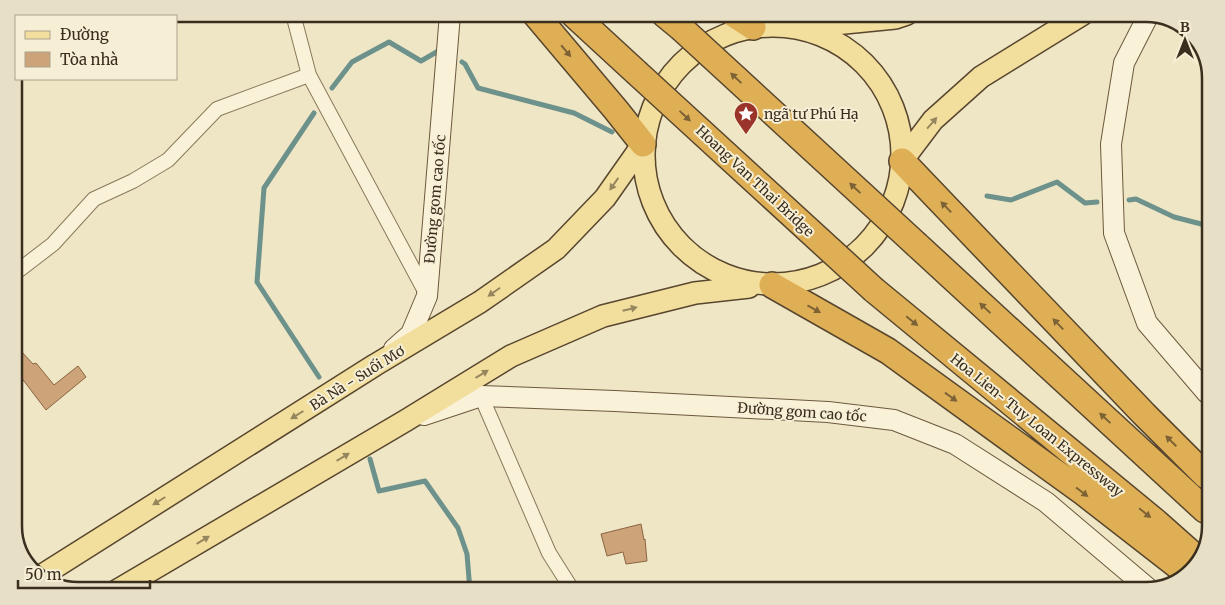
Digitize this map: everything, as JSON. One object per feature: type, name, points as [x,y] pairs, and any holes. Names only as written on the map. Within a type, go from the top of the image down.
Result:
[{"type":"highway","points":[[542,22],[642,144]]},
{"type":"highway","name":"Hoang Van Thai Bridge","points":[[582,22],[874,290]]},
{"type":"highway","points":[[673,22],[1202,507]]},
{"type":"highway","points":[[902,161],[1202,472]]},
{"type":"highway","points":[[772,285],[888,351],[1084,493],[1182,570]]},
{"type":"highway","name":"Hoa Lien- Tuy Loan Expressway","points":[[874,290],[1156,522],[1194,556]]},
{"type":"main road","name":"Đường gom cao tốc","points":[[375,366],[411,334],[427,296],[449,22]]},
{"type":"main road","points":[[740,22],[712,40],[677,67],[653,103],[642,144],[646,187],[664,226],[692,257],[730,278],[772,285]]},
{"type":"main road","points":[[131,582],[405,421],[511,356],[603,316],[695,293],[772,285],[814,278],[852,259],[881,228],[899,189],[904,144],[894,106],[871,69],[837,42],[796,27],[758,22]]},
{"type":"main road","points":[[796,27],[851,22]]},
{"type":"main road","points":[[902,161],[933,120],[982,77],[1070,22]]},
{"type":"main road","points":[[1145,22],[1124,63],[1111,144],[1114,233],[1147,322],[1202,387]]},
{"type":"main road","name":"Bà Nà - Suối Mơ","points":[[46,573],[480,302],[556,249],[605,198],[642,144]]},
{"type":"main road","name":"Đường gom cao tốc","points":[[405,421],[481,396],[615,400],[828,412],[894,420],[955,444],[1046,502],[1141,582]]},
{"type":"street","points":[[295,22],[309,76],[427,296]]},
{"type":"street","points":[[23,267],[52,244],[94,199],[133,181],[168,160],[217,109],[309,76]]},
{"type":"street","points":[[481,396],[549,553],[567,582]]},
{"type":"building","points":[[23,353],[33,364],[36,363],[54,385],[78,366],[86,377],[46,410],[23,380]]},
{"type":"building","points":[[641,524],[645,539],[647,561],[626,564],[623,552],[607,556],[601,534]]},
{"type":"waterway","points":[[332,88],[352,62],[389,42],[421,61],[440,50]]},
{"type":"waterway","points":[[462,62],[465,64],[478,88],[574,113],[612,132]]},
{"type":"waterway","points":[[314,113],[264,188],[257,282],[319,377]]},
{"type":"waterway","points":[[987,196],[1011,200],[1057,182],[1085,203],[1097,202]]},
{"type":"waterway","points":[[1129,200],[1136,199],[1174,217],[1202,224]]},
{"type":"waterway","points":[[370,459],[379,491],[425,481],[458,528],[467,554],[469,582]]},
{"type":"place","name":"ngã tư Phú Hạ","points":[[746,135]]}]
